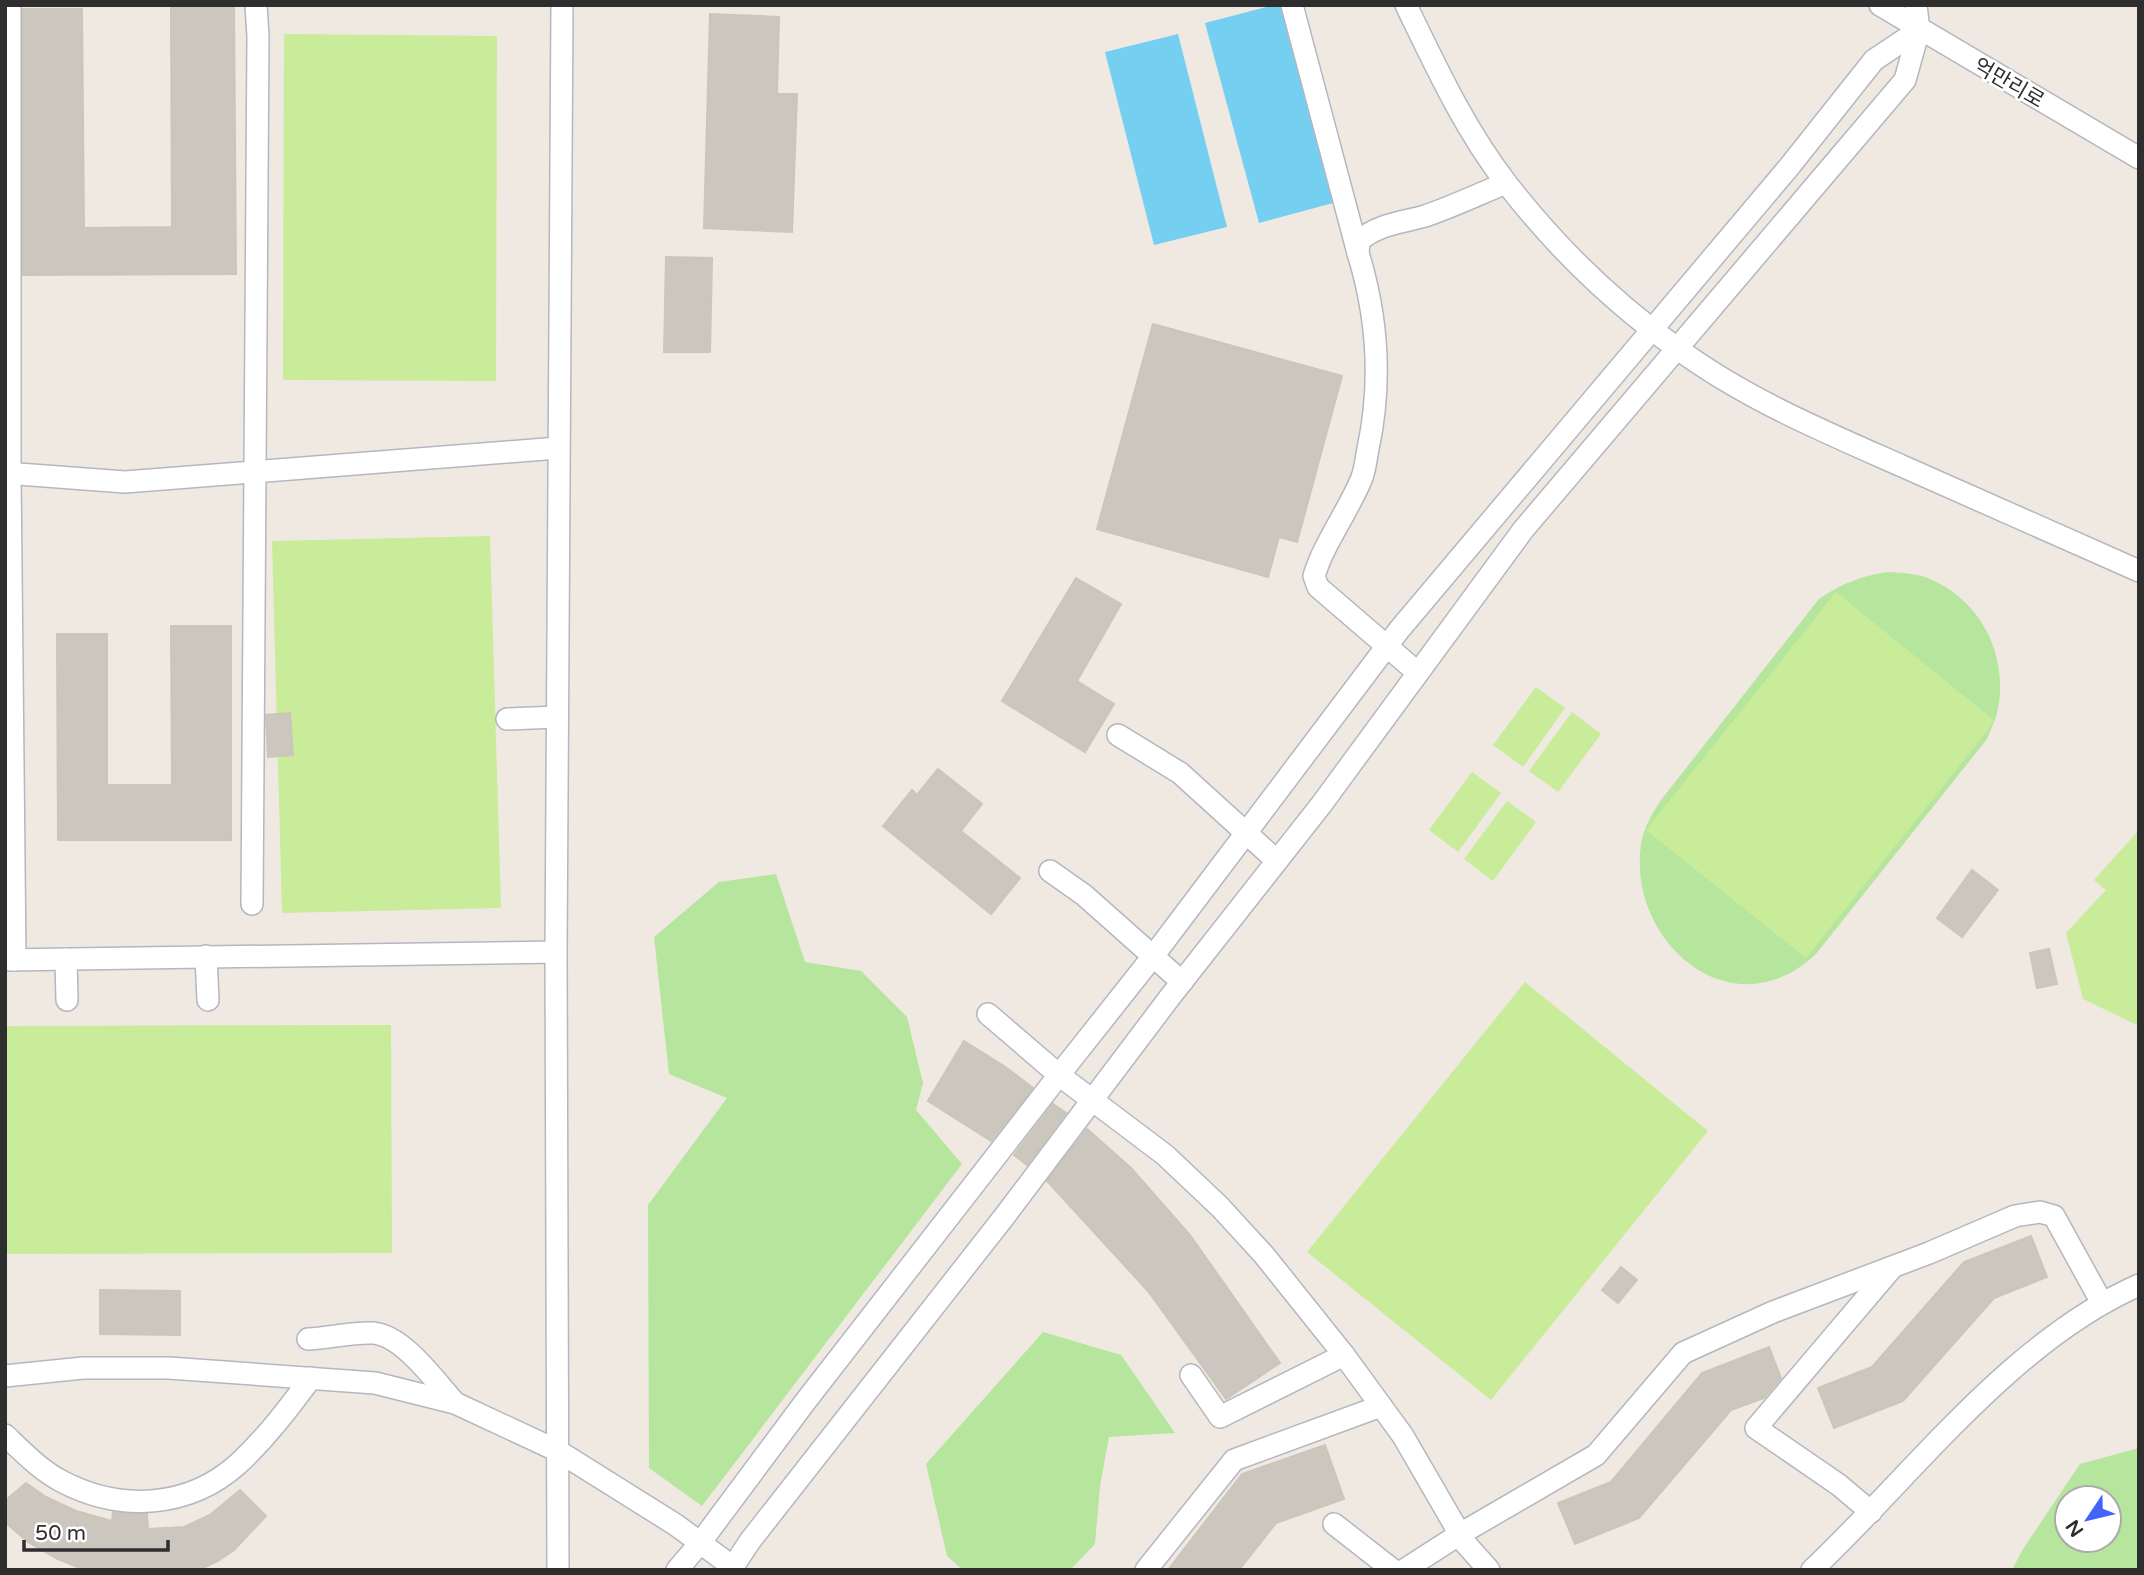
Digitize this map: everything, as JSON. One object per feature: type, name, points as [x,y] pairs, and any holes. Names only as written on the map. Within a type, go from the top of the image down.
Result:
[{"type":"street","points":[[10,5],[10,960],[556,952]]},
{"type":"street","points":[[252,904],[258,36],[256,5]]},
{"type":"street","points":[[558,1570],[556,952],[562,5]]},
{"type":"street","points":[[1292,5],[1358,253],[1377,340],[1374,423],[1362,477],[1314,576],[1318,587],[1418,673]]},
{"type":"street","points":[[1406,5],[1448,93],[1506,183],[1539,223],[1605,290],[1677,349],[1788,416],[2139,571]]},
{"type":"street","name":"억만리로","points":[[1880,5],[2139,158]]},
{"type":"street","points":[[5,1376],[83,1368],[169,1368],[375,1383],[455,1403],[558,1451],[676,1525],[732,1568],[750,1541],[996,1228],[1277,861],[1523,530],[1905,80],[1919,30],[1916,5]]},
{"type":"street","points":[[677,1570],[1154,955],[1387,646],[1789,167],[1874,60],[1919,30]]},
{"type":"street","points":[[1358,253],[1359,241],[1370,232],[1426,215],[1506,183]]},
{"type":"street","points":[[8,473],[125,482],[558,448]]},
{"type":"street","points":[[506,719],[557,717]]},
{"type":"street","points":[[1118,735],[1180,773],[1277,861]]},
{"type":"street","points":[[1050,871],[1084,895],[1182,982]]},
{"type":"street","points":[[206,956],[208,1000]]},
{"type":"street","points":[[66,959],[67,1000]]},
{"type":"street","points":[[988,1014],[1059,1075],[1165,1155],[1220,1207],[1264,1255],[1344,1355],[1403,1436],[1465,1543],[1489,1570]]},
{"type":"street","points":[[1404,1570],[1460,1534],[1596,1455],[1683,1353],[1773,1312],[2015,1216],[2040,1212],[2054,1216],[2102,1304]]},
{"type":"street","points":[[1871,1511],[1839,1485],[1756,1428],[1892,1266]]},
{"type":"street","points":[[1812,1570],[2015,1366],[2054,1335],[2102,1304],[2139,1285]]},
{"type":"street","points":[[307,1339],[374,1333],[390,1337],[418,1362],[455,1403]]},
{"type":"street","points":[[1191,1375],[1220,1417],[1344,1355]]},
{"type":"street","points":[[5,1436],[36,1464],[62,1482],[86,1493],[128,1502],[166,1501],[202,1489],[236,1466],[272,1430],[311,1378]]},
{"type":"street","points":[[1146,1570],[1234,1460],[1381,1406]]},
{"type":"street","points":[[1334,1524],[1393,1570]]},
{"type":"green space","points":[[284,34],[497,36],[496,381],[283,380]]},
{"type":"green space","points":[[490,536],[501,908],[282,913],[272,541]]},
{"type":"green space","points":[[1887,572],[1914,574],[1930,579],[1964,601],[1977,617],[1988,634],[1999,672],[2000,692],[1994,723],[1987,739],[1816,954],[1784,976],[1752,984],[1720,980],[1692,966],[1668,943],[1651,914],[1641,880],[1641,844],[1646,826],[1661,800],[1819,599],[1852,581]]},
{"type":"green space","points":[[1836,592],[1995,721],[1806,958],[1646,830]]},
{"type":"green space","points":[[1536,687],[1565,708],[1523,767],[1493,745]]},
{"type":"green space","points":[[1572,712],[1601,734],[1558,792],[1529,771]]},
{"type":"green space","points":[[1472,772],[1501,793],[1458,852],[1429,830]]},
{"type":"green space","points":[[1507,801],[1536,822],[1493,881],[1464,859]]},
{"type":"green space","points":[[2139,830],[2139,1026],[2083,999],[2066,933],[2106,890],[2094,880]]},
{"type":"green space","points":[[776,874],[805,962],[861,971],[907,1017],[923,1083],[916,1110],[962,1164],[702,1506],[649,1468],[648,1205],[727,1098],[669,1074],[654,937],[719,882]]},
{"type":"green space","points":[[1525,982],[1708,1131],[1491,1400],[1307,1252]]},
{"type":"green space","points":[[391,1025],[392,1253],[5,1254],[5,1026]]},
{"type":"green space","points":[[1043,1332],[1121,1355],[1175,1433],[1109,1437],[1100,1486],[1095,1544],[1070,1570],[963,1570],[947,1556],[926,1464]]},
{"type":"green space","points":[[2139,1448],[2139,1570],[2012,1570],[2053,1504],[2053,1554],[2123,1554],[2123,1484],[2067,1484],[2080,1464]]},
{"type":"water","points":[[1280,5],[1333,203],[1259,223],[1205,23]]},
{"type":"water","points":[[1178,34],[1227,227],[1154,245],[1105,52]]},
{"type":"building","points":[[171,6],[234,6],[236,274],[23,275],[23,9],[82,9],[84,228],[172,227]]},
{"type":"building","points":[[710,14],[779,17],[777,94],[797,94],[792,232],[704,228]]},
{"type":"building","points":[[666,257],[712,258],[710,352],[664,352]]},
{"type":"building","points":[[1153,324],[1342,376],[1297,542],[1279,537],[1268,577],[1097,529]]},
{"type":"building","points":[[1076,578],[1121,604],[1077,681],[1114,704],[1085,752],[1002,701]]},
{"type":"building","points":[[171,626],[231,626],[231,840],[58,840],[57,634],[107,634],[107,785],[172,785]]},
{"type":"building","points":[[290,713],[293,755],[268,757],[266,715]]},
{"type":"building","points":[[938,769],[982,804],[961,831],[1020,878],[991,914],[883,826],[912,790],[917,795]]},
{"type":"building","points":[[1972,870],[1998,890],[1962,937],[1937,918]]},
{"type":"building","points":[[2049,949],[2057,984],[2037,988],[2030,953]]},
{"type":"building","points":[[964,1041],[1033,1088],[991,1141],[928,1101]]},
{"type":"building","points":[[1053,1104],[1066,1113],[1027,1165],[1014,1155]]},
{"type":"building","points":[[1087,1129],[1131,1168],[1190,1235],[1280,1363],[1226,1399],[1148,1291],[1047,1181]]},
{"type":"building","points":[[2031,1236],[2047,1277],[1994,1298],[1903,1401],[1834,1428],[1818,1388],[1872,1367],[1964,1262]]},
{"type":"building","points":[[1621,1267],[1637,1280],[1618,1303],[1602,1290]]},
{"type":"building","points":[[100,1290],[180,1291],[180,1335],[100,1334]]},
{"type":"building","points":[[1769,1347],[1781,1378],[1764,1398],[1731,1410],[1639,1518],[1575,1544],[1558,1503],[1611,1482],[1702,1373]]},
{"type":"building","points":[[1325,1445],[1344,1499],[1276,1523],[1239,1570],[1168,1570],[1242,1474]]},
{"type":"building","points":[[26,1483],[46,1497],[76,1511],[112,1521],[113,1512],[147,1514],[148,1529],[184,1527],[210,1515],[240,1490],[266,1516],[234,1550],[199,1570],[85,1570],[28,1542],[5,1522],[5,1501]]}]
